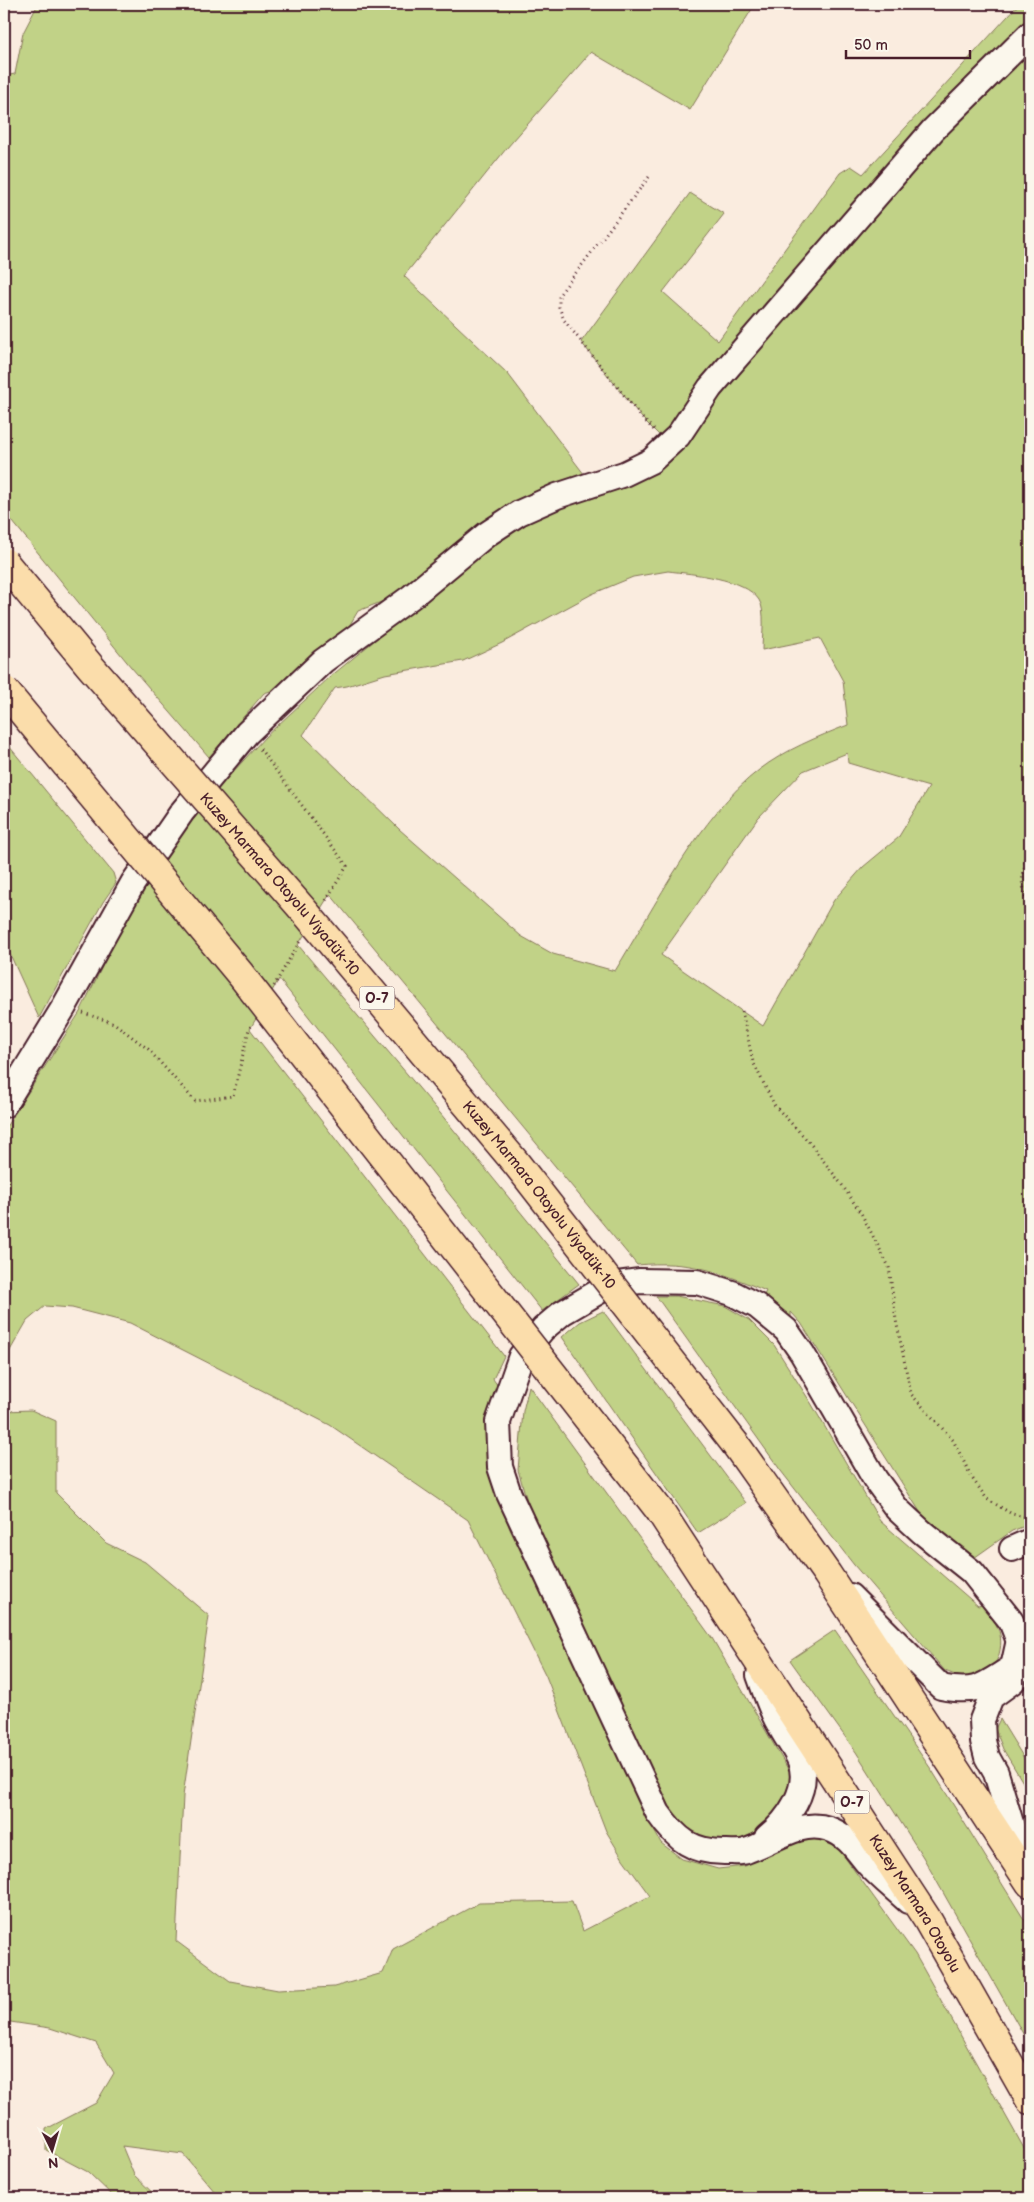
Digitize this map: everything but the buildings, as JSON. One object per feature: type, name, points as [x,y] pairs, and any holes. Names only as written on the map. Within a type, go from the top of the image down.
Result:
[{"type":"highway","name":"Kuzey Marmara Otoyolu Viyadük-10","points":[[4,562],[90,666],[306,912],[516,1163],[736,1445],[827,1574]]},
{"type":"highway","name":"Kuzey Marmara Otoyolu","points":[[4,690],[241,975],[660,1511],[927,1919],[1030,2100]]},
{"type":"highway","name":"O-7","points":[[827,1574],[1028,1880]]},
{"type":"lane","points":[[4,1105],[69,999],[133,883],[182,812],[247,733],[323,661],[410,597],[488,534],[519,513],[557,496],[633,470],[650,461],[668,445],[678,436],[710,388],[881,189],[933,130],[1030,34]]},
{"type":"lane","points":[[927,1919],[869,1865],[853,1843],[828,1828],[811,1825],[744,1852],[719,1852],[697,1850],[671,1831],[658,1813],[509,1494],[500,1467],[498,1422],[521,1356],[543,1329],[562,1313],[610,1285],[640,1281],[697,1282],[732,1293],[757,1306],[786,1330],[802,1353],[875,1480],[896,1509],[972,1572],[1011,1621],[1024,1667]]},
{"type":"lane","points":[[827,1574],[941,1687],[962,1691],[976,1690],[1024,1667]]},
{"type":"lane","points":[[744,1640],[778,1723],[801,1762],[802,1774],[800,1792],[789,1815],[775,1831],[756,1846]]},
{"type":"lane","points":[[1024,1667],[991,1697],[982,1720],[983,1741],[987,1758],[996,1773],[1028,1880]]},
{"type":"path","points":[[649,176],[559,294],[559,307],[564,320],[642,418],[668,445]]},
{"type":"path","points":[[1030,833],[1022,881],[1030,920]]},
{"type":"path","points":[[742,1011],[753,1062],[775,1106],[808,1142],[842,1185],[861,1213],[889,1267],[896,1320],[911,1394],[953,1440],[972,1478],[987,1499],[1012,1514],[1030,1518]]},
{"type":"green space","points":[[38,4],[755,4],[690,110],[591,52],[506,149],[404,276],[508,374],[584,474],[536,494],[494,516],[451,546],[426,575],[399,595],[358,611],[342,638],[303,661],[277,689],[264,693],[209,757],[131,667],[4,511],[4,76],[15,74],[23,33]]},
{"type":"green space","points":[[1019,4],[1030,4],[1030,16],[965,85],[663,439],[642,418],[581,342],[690,193],[724,214],[663,292],[718,341],[840,173],[851,166],[863,174]]},
{"type":"green space","points":[[1030,44],[1030,1524],[1012,1531],[971,1560],[922,1515],[801,1323],[791,1312],[791,1322],[763,1297],[766,1291],[718,1273],[672,1264],[637,1265],[330,894],[298,945],[440,1113],[579,1284],[542,1311],[279,979],[250,1029],[504,1356],[493,1379],[498,1386],[490,1406],[488,1428],[497,1496],[510,1529],[646,1816],[661,1843],[682,1859],[718,1869],[745,1866],[791,1842],[812,1839],[833,1841],[915,1954],[1030,2159],[1030,2198],[225,2198],[215,2192],[183,2154],[122,2146],[134,2175],[158,2198],[115,2198],[88,2172],[46,2150],[46,2129],[96,2103],[114,2073],[96,2043],[50,2028],[4,2021],[4,1411],[31,1410],[56,1421],[56,1493],[106,1543],[145,1562],[209,1616],[183,1796],[176,1941],[230,1981],[278,1990],[334,1987],[383,1973],[393,1949],[479,1903],[572,1901],[583,1931],[650,1896],[623,1859],[606,1831],[546,1676],[468,1520],[330,1425],[130,1323],[72,1308],[45,1306],[27,1321],[4,1361],[4,1130],[80,1012],[138,893],[199,809],[265,737],[330,677],[507,532],[548,510],[642,477],[670,461],[690,439],[727,383],[918,158]],"holes":[[[668,571],[717,578],[742,587],[752,593],[761,604],[763,624],[762,650],[820,638],[843,681],[848,725],[790,750],[759,770],[738,789],[698,836],[662,891],[615,971],[553,954],[521,936],[399,829],[303,735],[335,688],[385,674],[463,661],[502,643],[592,594],[633,577]],[[847,753],[848,763],[929,787],[898,838],[863,867],[834,900],[763,1026],[661,955],[758,818],[803,771]]]},
{"type":"green space","points":[[4,740],[113,873],[116,883],[103,902],[39,1018],[4,941]]},
{"type":"green space","points":[[656,1296],[676,1296],[725,1306],[749,1320],[774,1345],[811,1403],[880,1521],[978,1606],[983,1605],[994,1621],[1001,1638],[1001,1646],[997,1660],[988,1672],[982,1676],[971,1678],[945,1671],[854,1565],[781,1471]]},
{"type":"green space","points":[[603,1311],[746,1503],[698,1533],[562,1337],[580,1322]]},
{"type":"green space","points":[[529,1386],[712,1638],[795,1781],[777,1814],[768,1824],[747,1837],[722,1840],[709,1838],[686,1828],[671,1812],[548,1565],[518,1470],[523,1411]]},
{"type":"green space","points":[[835,1630],[933,1772],[1030,1929],[1030,2046],[923,1857],[856,1752],[790,1660]]},
{"type":"green space","points":[[1000,1719],[1030,1768],[1030,1794],[1003,1749],[995,1729]]}]
